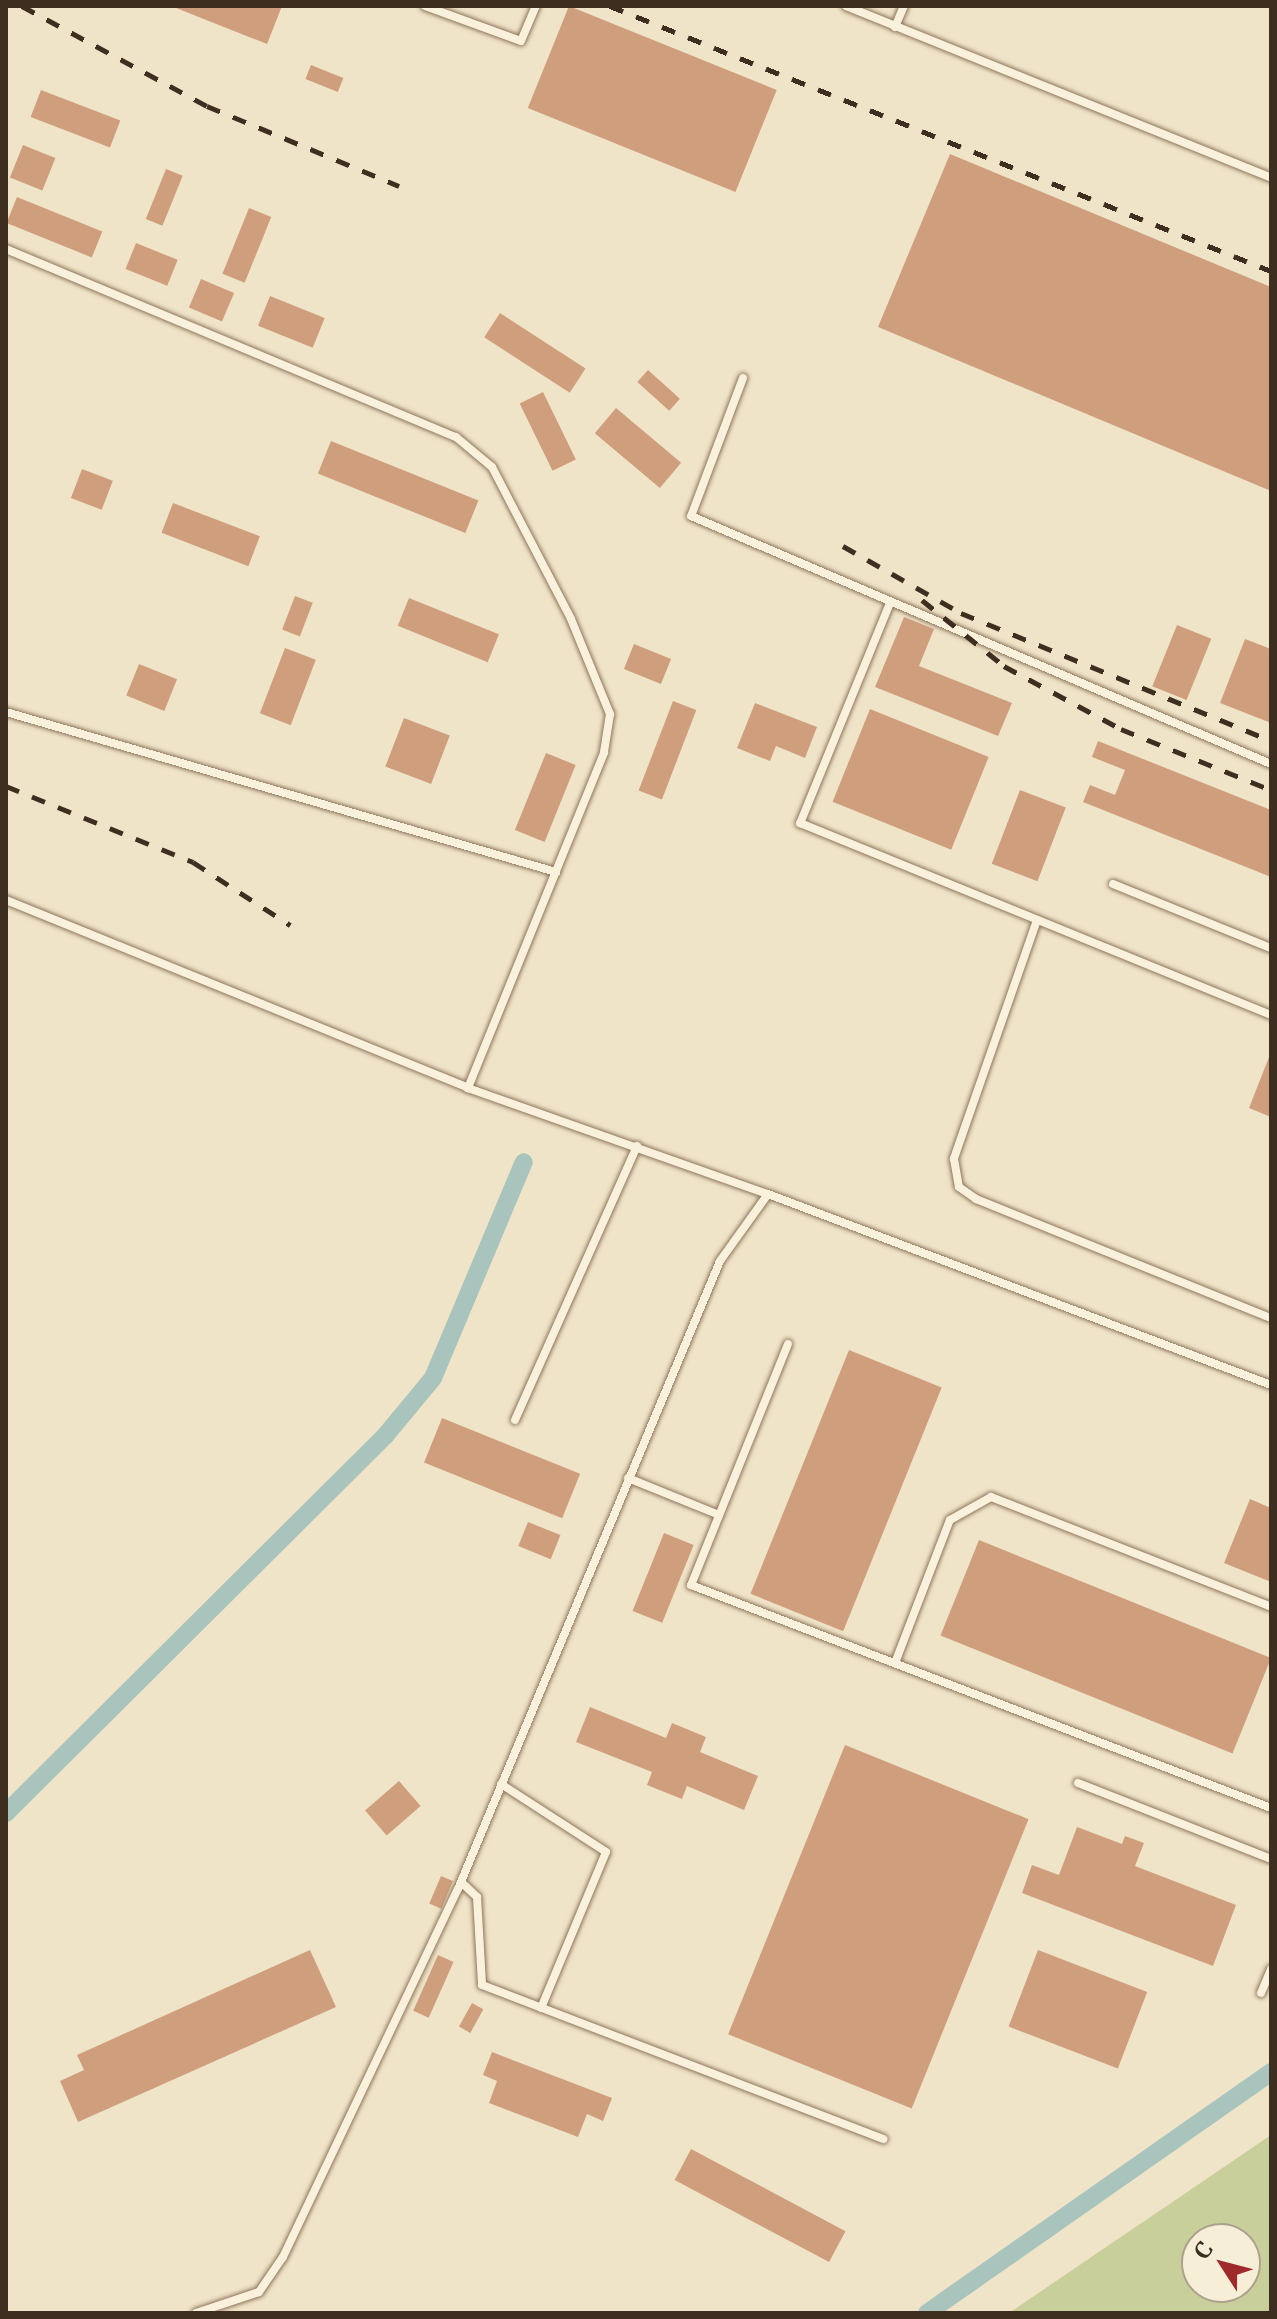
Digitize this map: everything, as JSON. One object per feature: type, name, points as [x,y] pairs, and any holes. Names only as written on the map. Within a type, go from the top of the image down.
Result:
[{"type":"lane","points":[[425,6],[521,41],[536,6]]},
{"type":"lane","points":[[846,6],[1271,178]]},
{"type":"lane","points":[[895,27],[904,6]]},
{"type":"lane","points":[[6,249],[456,437],[492,467],[571,619],[610,714],[604,753],[468,1088]]},
{"type":"lane","points":[[743,378],[691,516],[1271,764]]},
{"type":"lane","points":[[890,603],[800,823],[1271,1015]]},
{"type":"lane","points":[[6,712],[556,872]]},
{"type":"lane","points":[[1113,884],[1271,948]]},
{"type":"lane","points":[[6,900],[468,1088],[768,1194],[1271,1385]]},
{"type":"lane","points":[[1037,920],[954,1159],[959,1187],[976,1199],[1271,1318]]},
{"type":"lane","points":[[515,1420],[637,1146]]},
{"type":"lane","points":[[196,2313],[259,2292],[283,2257],[461,1882],[720,1261],[768,1194]]},
{"type":"lane","points":[[788,1344],[691,1585],[1271,1808]]},
{"type":"lane","points":[[628,1478],[719,1515]]},
{"type":"lane","points":[[895,1663],[950,1520],[991,1497],[1271,1607]]},
{"type":"lane","points":[[1078,1783],[1271,1859]]},
{"type":"lane","points":[[501,1784],[606,1852],[541,2008]]},
{"type":"lane","points":[[461,1882],[477,1897],[482,1985],[883,2139]]},
{"type":"lane","points":[[1261,1993],[1271,1969]]},
{"type":"green space","points":[[1271,2135],[1271,2313],[1009,2313]]},
{"type":"building","points":[[171,6],[282,6],[267,44]]},
{"type":"building","points":[[569,6],[777,90],[735,192],[528,108]]},
{"type":"building","points":[[311,65],[343,78],[338,92],[305,79]]},
{"type":"building","points":[[41,90],[120,120],[110,148],[31,117]]},
{"type":"building","points":[[23,145],[55,158],[42,191],[10,177]]},
{"type":"building","points":[[950,154],[1271,287],[1271,491],[878,327]]},
{"type":"building","points":[[166,169],[183,176],[162,226],[146,219]]},
{"type":"building","points":[[17,197],[102,231],[92,257],[7,223]]},
{"type":"building","points":[[249,208],[271,217],[245,283],[222,274]]},
{"type":"building","points":[[136,243],[178,260],[167,286],[126,269]]},
{"type":"building","points":[[201,279],[234,293],[222,322],[189,308]]},
{"type":"building","points":[[270,296],[325,318],[313,348],[258,326]]},
{"type":"building","points":[[500,313],[586,369],[570,393],[484,337]]},
{"type":"building","points":[[648,370],[680,399],[669,411],[637,382]]},
{"type":"building","points":[[543,392],[576,459],[553,471],[520,403]]},
{"type":"building","points":[[616,408],[681,463],[660,488],[595,433]]},
{"type":"building","points":[[331,441],[478,501],[465,533],[318,473]]},
{"type":"building","points":[[82,469],[113,481],[102,510],[71,498]]},
{"type":"building","points":[[173,503],[260,536],[248,566],[162,533]]},
{"type":"building","points":[[295,596],[313,603],[300,636],[282,630]]},
{"type":"building","points":[[409,598],[499,634],[488,662],[398,626]]},
{"type":"building","points":[[904,617],[934,629],[919,666],[1012,703],[998,736],[875,687]]},
{"type":"building","points":[[1177,625],[1211,639],[1187,700],[1152,686]]},
{"type":"building","points":[[1245,639],[1271,649],[1271,723],[1220,703]]},
{"type":"building","points":[[634,644],[671,659],[661,684],[624,669]]},
{"type":"building","points":[[285,648],[316,660],[291,725],[260,713]]},
{"type":"building","points":[[139,664],[177,679],[164,711],[126,696]]},
{"type":"building","points":[[673,701],[696,710],[662,800],[639,791]]},
{"type":"building","points":[[755,703],[817,727],[805,758],[776,746],[770,761],[737,748]]},
{"type":"building","points":[[870,709],[989,757],[951,850],[833,802]]},
{"type":"building","points":[[404,718],[450,736],[431,784],[385,767]]},
{"type":"building","points":[[1098,741],[1271,810],[1271,877],[1083,802],[1090,785],[1115,795],[1125,770],[1092,757]]},
{"type":"building","points":[[546,753],[576,765],[545,842],[515,830]]},
{"type":"building","points":[[1020,790],[1066,808],[1037,881],[992,864]]},
{"type":"building","points":[[1271,1052],[1271,1117],[1249,1108]]},
{"type":"building","points":[[849,1350],[942,1387],[843,1631],[750,1594]]},
{"type":"building","points":[[442,1418],[580,1474],[562,1518],[424,1463]]},
{"type":"building","points":[[1250,1499],[1271,1508],[1271,1582],[1224,1563]]},
{"type":"building","points":[[528,1522],[560,1535],[551,1559],[518,1546]]},
{"type":"building","points":[[664,1533],[694,1545],[662,1623],[633,1611]]},
{"type":"building","points":[[979,1540],[1271,1658],[1232,1754],[940,1635]]},
{"type":"building","points":[[590,1707],[666,1738],[672,1723],[706,1737],[700,1752],[758,1776],[744,1810],[687,1786],[682,1799],[647,1785],[652,1772],[576,1742]]},
{"type":"building","points":[[845,1745],[1029,1819],[912,2108],[728,2034]]},
{"type":"building","points":[[399,1781],[421,1806],[387,1835],[365,1811]]},
{"type":"building","points":[[1077,1827],[1122,1844],[1125,1836],[1144,1843],[1135,1866],[1236,1905],[1213,1966],[1022,1893],[1032,1865],[1059,1875]]},
{"type":"building","points":[[441,1876],[453,1881],[441,1909],[429,1904]]},
{"type":"building","points":[[310,1950],[336,2007],[78,2122],[60,2081],[84,2070],[77,2055]]},
{"type":"building","points":[[1038,1950],[1147,1992],[1118,2068],[1009,2027]]},
{"type":"building","points":[[438,1955],[454,1962],[429,2018],[413,2011]]},
{"type":"building","points":[[472,2003],[483,2009],[470,2033],[459,2027]]},
{"type":"building","points":[[492,2052],[612,2098],[603,2121],[587,2114],[578,2137],[489,2103],[497,2081],[483,2075]]},
{"type":"building","points":[[691,2149],[846,2231],[829,2262],[675,2180]]},
{"type":"waterway","points":[[6,1813],[385,1436],[433,1378],[524,1162]]},
{"type":"waterway","points":[[927,2313],[1271,2072]]},
{"type":"railway","points":[[22,6],[207,106],[399,186]]},
{"type":"railway","points":[[610,6],[1271,271]]},
{"type":"railway","points":[[843,546],[961,613],[1271,741]]},
{"type":"railway","points":[[922,600],[1004,666],[1121,729],[1271,790]]},
{"type":"railway","points":[[6,786],[193,862],[290,925]]}]
